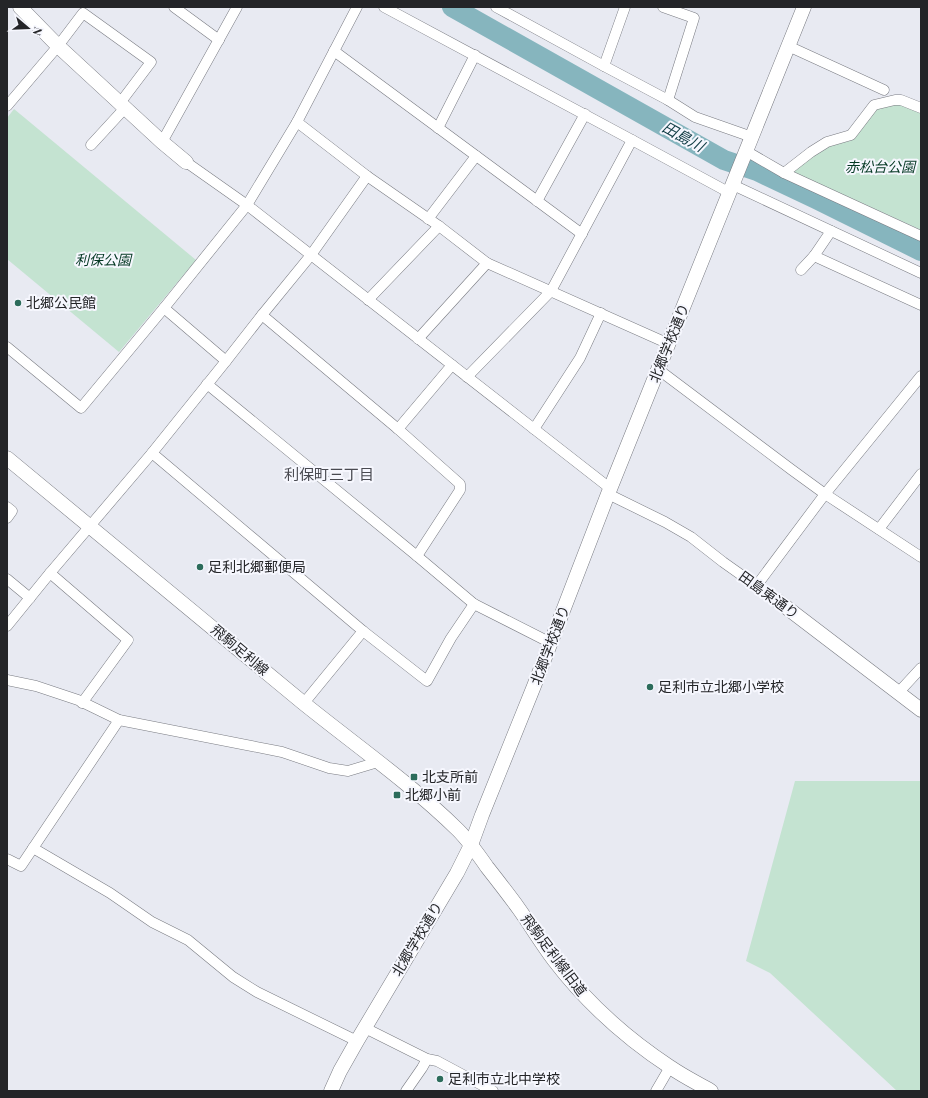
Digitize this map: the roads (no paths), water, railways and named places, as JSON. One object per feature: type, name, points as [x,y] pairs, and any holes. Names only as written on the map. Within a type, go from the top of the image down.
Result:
[{"type":"street","points":[[20,7],[58,46],[122,106],[186,162]]},
{"type":"street","points":[[174,7],[219,40]]},
{"type":"street","points":[[162,142],[237,7]]},
{"type":"street","points":[[7,347],[81,408],[247,205],[297,122],[357,7]]},
{"type":"street","points":[[384,7],[632,140],[921,273]]},
{"type":"street","points":[[496,7],[668,100],[695,117],[752,137]]},
{"type":"street","points":[[604,66],[625,7]]},
{"type":"street","points":[[663,7],[694,18],[668,100]]},
{"type":"street","points":[[804,7],[745,154],[921,236]]},
{"type":"street","points":[[8,104],[58,46],[83,13],[151,62],[122,106],[91,145]]},
{"type":"street","points":[[788,46],[884,90]]},
{"type":"street","points":[[334,51],[582,234]]},
{"type":"street","points":[[438,128],[475,55]]},
{"type":"street","points":[[784,173],[810,152],[827,142],[851,135],[874,105],[901,100],[921,108]]},
{"type":"street","points":[[537,201],[585,114]]},
{"type":"street","points":[[297,122],[367,176],[439,226],[487,263],[669,344]]},
{"type":"street","points":[[467,377],[551,291],[632,140]]},
{"type":"street","name":"北郷学校通り","points":[[331,1091],[340,1071],[364,1028],[457,873],[471,845],[745,154]]},
{"type":"street","points":[[428,219],[476,156]]},
{"type":"street","name":"田島東通り","points":[[186,162],[247,205],[534,429],[610,492],[691,537],[723,562],[757,585],[921,710]]},
{"type":"street","points":[[7,626],[152,453],[311,255],[367,176]]},
{"type":"street","points":[[368,300],[439,226]]},
{"type":"street","points":[[801,270],[814,256],[832,231]]},
{"type":"street","points":[[814,256],[921,305]]},
{"type":"street","points":[[418,339],[487,263]]},
{"type":"street","points":[[164,308],[226,361]]},
{"type":"street","points":[[534,429],[580,358],[601,313]]},
{"type":"street","points":[[262,315],[398,429],[460,484],[460,490],[417,556]]},
{"type":"street","points":[[398,429],[452,365]]},
{"type":"street","points":[[659,370],[825,494],[921,557]]},
{"type":"street","points":[[757,585],[825,494],[921,376]]},
{"type":"street","points":[[207,384],[474,604],[551,643]]},
{"type":"street","points":[[152,453],[363,631],[427,681],[451,638],[474,604]]},
{"type":"street","name":"飛駒足利線","points":[[7,458],[304,703],[402,781],[449,821],[471,845]]},
{"type":"street","points":[[879,529],[921,474]]},
{"type":"street","points":[[7,507],[12,511],[7,518]]},
{"type":"street","points":[[50,573],[128,640],[82,703]]},
{"type":"street","points":[[7,579],[30,598]]},
{"type":"street","points":[[304,703],[363,631]]},
{"type":"street","points":[[898,693],[921,668]]},
{"type":"street","points":[[7,680],[36,686],[82,703],[119,720],[282,752],[329,768],[348,771],[378,762]]},
{"type":"street","points":[[7,859],[21,866],[119,720]]},
{"type":"street","name":"飛駒足利線旧道","points":[[471,845],[518,907],[569,979],[594,1006],[625,1034],[670,1067],[711,1091]]},
{"type":"street","points":[[33,848],[110,893],[152,922],[188,940],[233,977],[257,992],[357,1041]]},
{"type":"street","points":[[364,1028],[427,1059],[437,1061],[493,1091]]},
{"type":"street","points":[[406,1091],[427,1059]]},
{"type":"street","points":[[656,1091],[670,1067]]},
{"type":"waterway","name":"田島川","points":[[452,7],[724,160],[757,171],[921,251]]},
{"type":"place","name":"北郷公民館","points":[[18,303]]},
{"type":"place","name":"足利北郷郵便局","points":[[200,567]]},
{"type":"place","name":"足利市立北郷小学校","points":[[650,687]]},
{"type":"place","name":"北支所前","points":[[414,777]]},
{"type":"place","name":"北郷小前","points":[[397,795]]},
{"type":"place","name":"足利市立北中学校","points":[[440,1079]]},
{"type":"district","name":"利保町三丁目","points":[[329,475]]},
{"type":"park label","name":"赤松台公園","points":[[880,167]]},
{"type":"park label","name":"利保公園","points":[[103,260]]}]
